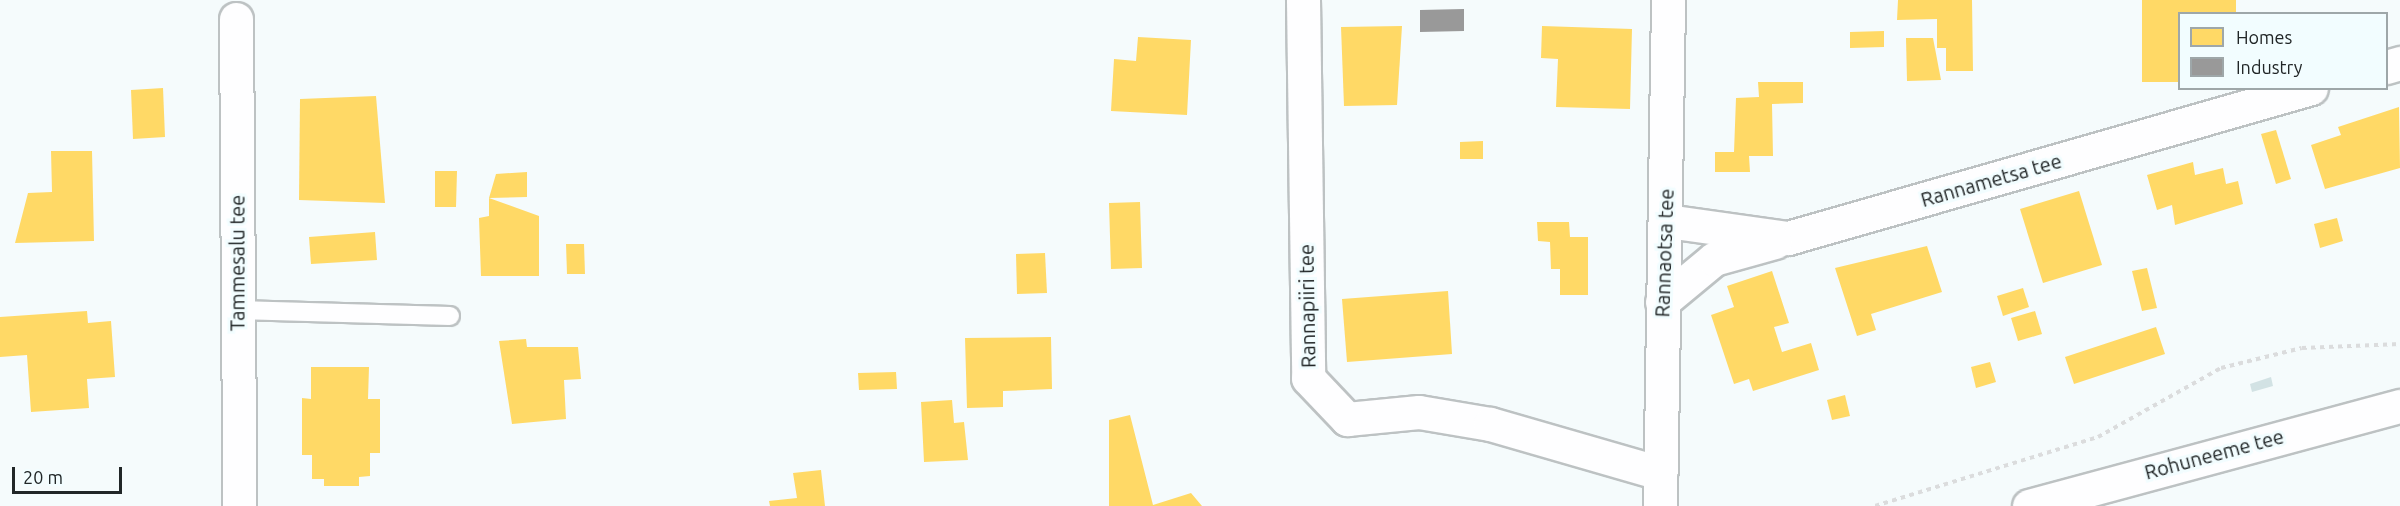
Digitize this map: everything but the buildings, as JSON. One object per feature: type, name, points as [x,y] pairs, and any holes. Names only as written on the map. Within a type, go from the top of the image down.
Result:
[{"type":"street","name":"Rannapiiri tee","points":[[1304,0],[1308,378],[1347,418],[1419,412],[1490,424],[1660,473]]},
{"type":"street","name":"Rannaotsa tee","points":[[1660,506],[1662,302],[1667,221],[1668,0]]},
{"type":"street","name":"Tammesalu tee","points":[[236,19],[239,506]]},
{"type":"street","name":"Rannametsa tee","points":[[1667,221],[1788,238],[2304,90]]},
{"type":"street","points":[[1662,302],[1714,259],[1788,238]]},
{"type":"street","name":"Rohuneeme tee","points":[[2030,506],[2400,406]]},
{"type":"lane","points":[[237,310],[450,316]]},
{"type":"path","points":[[1875,506],[2098,437],[2221,368],[2302,348],[2400,344]]}]
